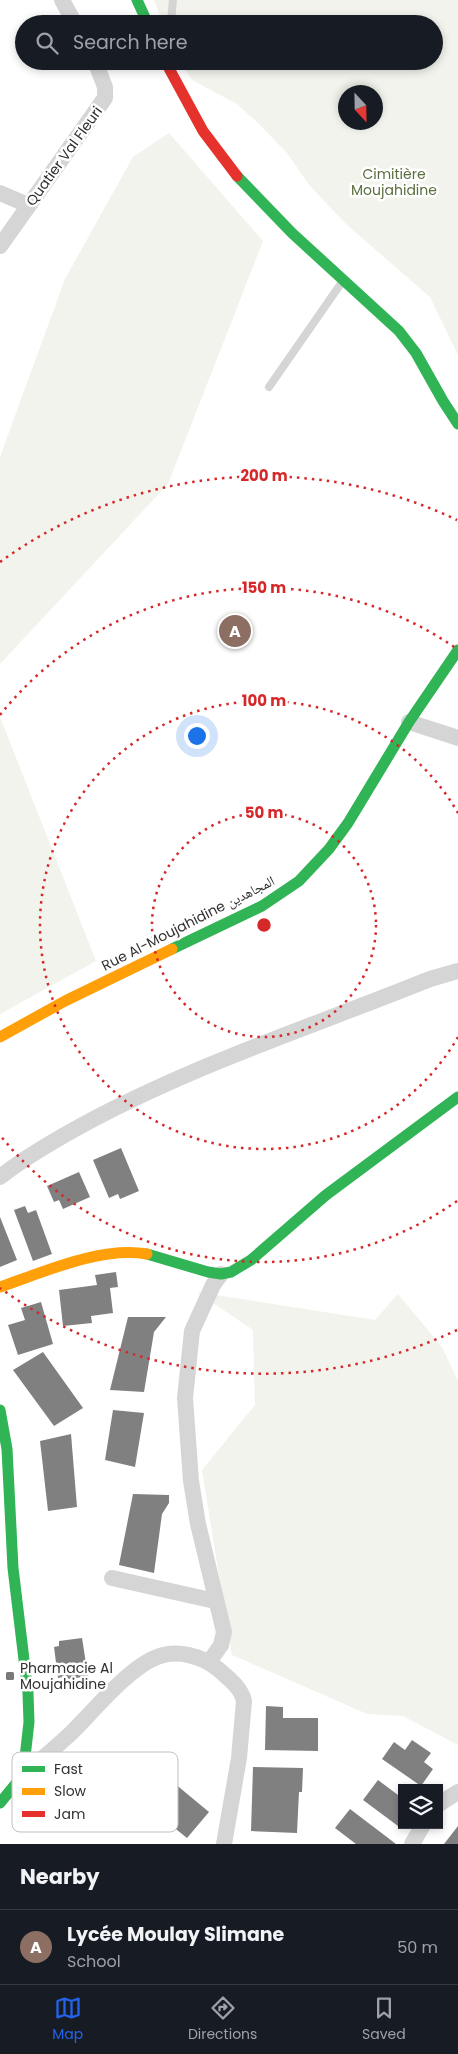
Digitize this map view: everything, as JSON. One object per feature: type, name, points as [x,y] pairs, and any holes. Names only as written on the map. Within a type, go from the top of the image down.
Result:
[{"type":"street","points":[[62,0],[70,15]]},
{"type":"street","points":[[137,0],[144,15]]},
{"type":"street","name":"Quatier Val Fleuri","points":[[0,246],[105,98],[106,87],[99,70]]},
{"type":"street","points":[[169,70],[180,93],[198,123],[237,177],[280,221],[343,280],[368,300],[401,333],[423,364],[445,405],[458,424]]},
{"type":"street","points":[[0,193],[28,205]]},
{"type":"street","name":"Rue Al-Moujahidine المجاهدين","points":[[0,1037],[65,1001],[262,906],[299,881],[329,849],[348,823],[369,791],[382,765],[458,650]]},
{"type":"street","points":[[410,722],[458,738]]},
{"type":"street","points":[[0,1177],[52,1142],[120,1104],[168,1082],[430,979],[458,971]]},
{"type":"street","points":[[0,1286],[81,1260],[131,1251],[156,1255],[208,1272],[221,1274],[241,1268],[326,1195],[458,1097]]},
{"type":"street","points":[[210,1662],[222,1645],[224,1632],[198,1524],[191,1481],[185,1398],[192,1331],[213,1285],[221,1274]]},
{"type":"street","points":[[0,1410],[13,1568],[28,1693],[29,1722],[27,1752]]},
{"type":"street","points":[[112,1578],[216,1601]]},
{"type":"street","points":[[50,1752],[133,1672],[150,1660],[166,1654],[176,1653],[210,1662],[242,1693],[244,1701],[239,1758],[222,1842]]},
{"type":"street","points":[[0,1803],[12,1788]]},
{"type":"street","points":[[443,1801],[458,1792]]},
{"type":"street","points":[[412,1844],[421,1829]]},
{"type":"lane","points":[[172,15],[173,0]]},
{"type":"lane","points":[[268,387],[343,280]]},
{"type":"green space","name":"Cimitière Moujahidine","points":[[154,0],[458,0],[458,355],[430,297],[347,225],[310,186],[287,153],[237,104],[192,80],[186,70],[443,70],[443,15],[160,15]]},
{"type":"green space","points":[[169,133],[263,241],[168,484],[0,664],[0,457],[65,279],[133,157]]},
{"type":"green space","points":[[0,717],[96,961],[0,1014]]},
{"type":"green space","points":[[197,1292],[375,1320],[398,1294],[442,1347],[458,1381],[458,1745],[403,1716],[367,1714],[232,1655],[202,1470],[255,1405],[253,1330]]},
{"type":"building","points":[[121,1148],[139,1191],[120,1199],[118,1194],[109,1198],[93,1160]]},
{"type":"building","points":[[79,1172],[90,1197],[63,1209],[59,1200],[54,1202],[47,1186]]},
{"type":"building","points":[[25,1206],[28,1213],[36,1210],[52,1254],[33,1261],[14,1210]]},
{"type":"building","points":[[0,1217],[17,1260],[0,1267]]},
{"type":"building","points":[[116,1272],[118,1287],[110,1288],[113,1313],[91,1316],[92,1323],[63,1326],[59,1290],[97,1285],[95,1275]]},
{"type":"building","points":[[41,1302],[53,1344],[18,1355],[8,1325],[25,1320],[21,1308]]},
{"type":"building","points":[[128,1317],[166,1317],[154,1332],[144,1392],[110,1390]]},
{"type":"building","points":[[43,1352],[83,1408],[54,1426],[13,1370]]},
{"type":"building","points":[[113,1410],[144,1413],[135,1467],[105,1460]]},
{"type":"building","points":[[71,1434],[77,1507],[48,1511],[40,1441]]},
{"type":"building","points":[[133,1494],[169,1495],[169,1503],[162,1514],[154,1573],[119,1565]]},
{"type":"building","points":[[82,1638],[88,1676],[64,1680],[63,1677],[58,1678],[54,1647],[59,1646],[59,1641]]},
{"type":"building","points":[[266,1706],[283,1707],[283,1718],[318,1718],[318,1751],[265,1750]]},
{"type":"building","points":[[412,1740],[431,1753],[424,1762],[433,1769],[422,1784],[418,1784],[382,1759],[394,1742],[405,1750]]},
{"type":"building","points":[[253,1767],[303,1768],[302,1792],[299,1792],[297,1833],[251,1831]]},
{"type":"building","points":[[378,1780],[398,1795],[398,1826],[363,1800]]},
{"type":"building","points":[[178,1786],[209,1812],[187,1838],[178,1831]]},
{"type":"building","points":[[350,1809],[396,1844],[356,1844],[335,1828]]},
{"type":"building","points":[[458,1826],[458,1844],[444,1844]]},
{"type":"traffic: fast","points":[[137,0],[144,15]]},
{"type":"traffic: fast","points":[[237,176],[292,233],[399,331],[416,353],[458,424]]},
{"type":"traffic: fast","points":[[172,949],[262,906],[299,881],[329,849],[348,823],[409,722],[458,650]]},
{"type":"traffic: fast","points":[[147,1254],[208,1272],[221,1274],[231,1272],[251,1260],[326,1195],[458,1097]]},
{"type":"traffic: fast","points":[[0,1410],[7,1449],[13,1568],[28,1693],[29,1722],[26,1752]]},
{"type":"traffic: fast","points":[[0,1803],[12,1788]]},
{"type":"traffic: slow","points":[[0,1037],[65,1001],[172,949]]},
{"type":"traffic: slow","points":[[0,1287],[92,1257],[129,1253],[147,1254]]},
{"type":"traffic: jam","points":[[170,70],[203,131],[237,176]]},
{"type":"place","name":"Lycée Moulay Slimane","points":[[235,631]]},
{"type":"place","name":"Pharmacie Al Moujahidine","points":[[10,1676]]}]
